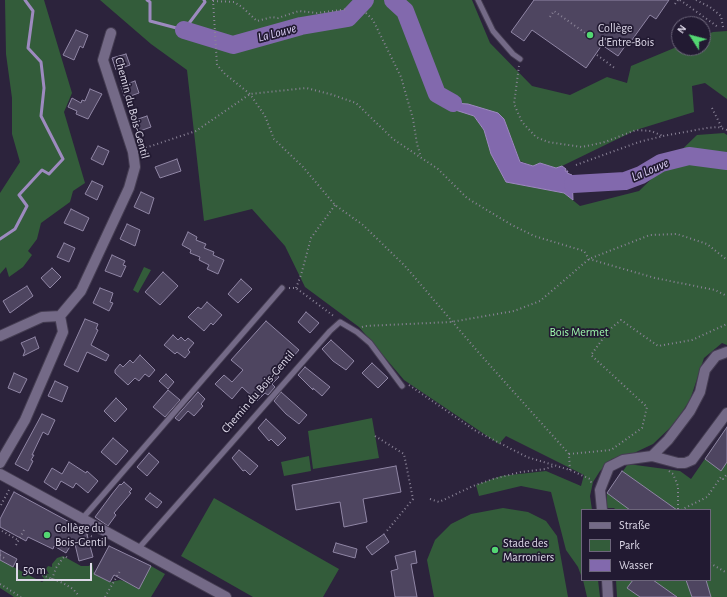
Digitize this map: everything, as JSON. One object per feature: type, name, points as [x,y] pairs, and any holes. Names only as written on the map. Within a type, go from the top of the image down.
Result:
[{"type":"street","name":"Chemin du Bois-Gentil","points":[[60,316],[81,291],[129,188],[135,167],[133,152],[103,60],[111,33]]},
{"type":"street","points":[[0,336],[42,317],[60,316],[63,332],[25,420],[0,463]]},
{"type":"street","points":[[652,456],[668,440],[690,411],[700,392],[705,370],[716,356],[727,352]]},
{"type":"street","points":[[602,509],[600,490],[609,467],[623,460],[652,456],[678,463],[685,463],[692,460],[727,413]]},
{"type":"street","points":[[0,474],[226,597]]},
{"type":"street","points":[[607,581],[608,597]]},
{"type":"lane","points":[[478,0],[493,31],[513,54],[520,59]]},
{"type":"lane","points":[[82,519],[282,288]]},
{"type":"lane","points":[[340,322],[370,343],[402,386]]},
{"type":"lane","name":"Chemin du Bois-Gentil","points":[[135,547],[330,331],[340,322]]},
{"type":"path","points":[[675,4],[679,0],[718,27]]},
{"type":"path","points":[[696,0],[710,7],[721,16],[723,27]]},
{"type":"path","points":[[348,9],[317,13],[299,11],[278,18],[272,17],[257,22],[242,7],[234,2],[213,1],[213,24],[217,65],[225,74],[250,94],[265,116],[274,139],[303,167],[335,205],[362,225],[405,266],[451,322],[569,454],[570,470]]},
{"type":"path","points":[[550,17],[554,11],[588,35]]},
{"type":"path","points":[[366,13],[373,20],[400,77],[413,119],[416,144],[422,158]]},
{"type":"path","points":[[597,56],[616,69]]},
{"type":"path","points":[[520,59],[514,104],[522,122],[536,137],[548,142],[582,147],[605,142],[636,130],[651,131],[663,136]]},
{"type":"path","points":[[133,152],[196,131],[250,94],[306,88],[356,103],[393,140],[438,169],[467,198],[510,224],[534,236],[584,251],[589,259],[655,278],[715,290],[727,296]]},
{"type":"path","points":[[712,108],[722,129]]},
{"type":"path","points":[[576,165],[639,142],[663,136],[707,128],[718,127],[727,130]]},
{"type":"path","points":[[296,288],[311,238],[335,205]]},
{"type":"path","points":[[356,332],[365,326],[451,322],[514,311],[540,301],[589,259],[650,235],[677,234],[707,244],[727,260]]},
{"type":"path","points":[[282,288],[296,288],[340,322]]},
{"type":"path","points":[[569,454],[612,450],[642,428],[648,407],[591,355],[609,330],[621,320],[658,346],[692,340],[727,324]]},
{"type":"path","points":[[402,386],[410,385],[476,431],[528,458],[570,470],[590,479],[592,486]]},
{"type":"path","points":[[375,436],[404,454],[413,499],[386,532]]},
{"type":"path","points":[[663,459],[661,466],[672,474],[678,486],[680,509]]},
{"type":"path","points":[[430,499],[439,502],[473,486],[493,479],[555,466]]},
{"type":"path","points":[[682,509],[707,497],[721,477],[723,479],[727,474]]},
{"type":"path","points":[[1,505],[10,489]]},
{"type":"path","points":[[16,545],[24,530]]},
{"type":"path","points":[[2,531],[18,540]]},
{"type":"path","points":[[0,555],[4,558]]},
{"type":"path","points":[[52,579],[56,568],[63,558],[65,556],[69,559]]},
{"type":"path","points":[[711,564],[727,573]]},
{"type":"path","points":[[105,597],[120,571]]},
{"type":"path","points":[[42,575],[73,589],[79,596]]},
{"type":"path","points":[[0,584],[21,597]]},
{"type":"green space","points":[[5,0],[44,0],[72,93],[64,112],[85,183],[73,191],[70,202],[41,223],[37,239],[28,251],[32,255],[23,267],[9,277],[6,267],[0,274],[0,193],[20,162],[12,134],[12,98],[6,54]]},
{"type":"green space","name":"Bois Mermet","points":[[100,0],[472,0],[490,43],[532,86],[570,95],[607,77],[627,83],[631,66],[671,49],[671,56],[711,56],[711,33],[727,31],[727,99],[705,83],[692,86],[694,112],[636,130],[556,168],[540,163],[533,166],[520,161],[504,119],[446,107],[474,116],[484,130],[491,154],[506,182],[564,193],[580,206],[639,191],[697,135],[724,133],[727,135],[727,345],[722,343],[704,358],[690,400],[674,424],[653,444],[634,453],[612,459],[600,471],[593,482],[590,496],[592,509],[581,509],[581,575],[578,567],[566,550],[551,492],[521,486],[479,496],[476,485],[501,476],[546,471],[581,486],[584,475],[506,436],[499,444],[404,380],[359,327],[305,287],[285,246],[252,209],[204,221],[187,70],[151,44]]},
{"type":"green space","points":[[144,267],[151,270],[138,293],[133,290]]},
{"type":"green space","points":[[372,418],[379,458],[313,469],[308,431]]},
{"type":"green space","points":[[727,427],[727,597],[617,597],[616,581],[711,581],[711,509],[607,508],[607,493],[628,464],[680,471],[691,479]]},
{"type":"green space","points":[[309,456],[311,471],[284,476],[281,462]]},
{"type":"green space","points":[[214,498],[339,569],[323,597],[253,597],[181,556]]},
{"type":"green space","name":"Stade des Marroniers","points":[[503,508],[528,512],[546,521],[557,536],[568,597],[434,597],[427,560],[435,540],[451,524],[471,514]]},
{"type":"green space","points":[[63,556],[81,566],[89,566],[92,562],[94,574],[110,582],[120,580],[127,582],[138,589],[151,566],[165,574],[151,597],[14,597],[0,588],[0,560],[42,582],[45,580],[42,576],[44,573],[49,574],[46,569],[48,566],[52,567],[52,564],[57,558]]},
{"type":"green space","points":[[583,581],[598,581],[600,597],[587,597]]},
{"type":"water","points":[[453,103],[468,104],[498,113],[504,119],[520,162],[533,166],[540,163],[556,168],[562,166],[566,169],[565,171],[568,171],[567,173],[572,175],[573,200],[564,193],[506,182],[491,154],[484,130],[474,116],[446,107]]},
{"type":"building","points":[[534,0],[669,0],[656,19],[650,15],[629,44],[628,42],[618,56],[602,45],[586,68],[532,30],[524,41],[511,32]]},
{"type":"building","points":[[76,30],[88,35],[83,48],[80,46],[74,60],[63,55]]},
{"type":"building","points":[[126,54],[130,65],[116,70],[112,58]]},
{"type":"building","points":[[135,81],[139,93],[125,98],[121,86]]},
{"type":"building","points":[[90,89],[102,94],[88,119],[76,114],[77,111],[68,107],[72,98],[81,103],[82,100],[85,101]]},
{"type":"building","points":[[147,116],[151,127],[137,132],[132,121]]},
{"type":"building","points":[[98,146],[109,151],[103,165],[91,159]]},
{"type":"building","points":[[177,159],[181,171],[160,178],[155,167]]},
{"type":"building","points":[[92,181],[103,186],[97,200],[85,194]]},
{"type":"building","points":[[141,192],[154,198],[149,214],[134,207]]},
{"type":"building","points":[[71,209],[89,218],[83,231],[64,223]]},
{"type":"building","points":[[127,224],[140,230],[135,246],[120,239]]},
{"type":"building","points":[[188,232],[197,237],[196,240],[206,244],[204,248],[214,252],[213,255],[224,260],[218,274],[207,269],[209,265],[199,260],[200,257],[190,253],[191,250],[182,245]]},
{"type":"building","points":[[64,243],[75,248],[69,262],[57,257]]},
{"type":"building","points":[[112,255],[125,261],[123,265],[126,266],[121,277],[105,271]]},
{"type":"building","points":[[52,268],[61,277],[50,288],[41,278]]},
{"type":"building","points":[[163,272],[178,286],[160,305],[145,292]]},
{"type":"building","points":[[241,279],[252,289],[238,303],[228,294]]},
{"type":"building","points":[[27,286],[33,296],[10,313],[3,301]]},
{"type":"building","points":[[100,288],[113,293],[110,302],[113,303],[109,311],[93,303]]},
{"type":"building","points":[[207,302],[222,315],[213,325],[211,323],[204,331],[188,317],[198,307],[201,309]]},
{"type":"building","points":[[306,312],[319,323],[310,333],[298,322]]},
{"type":"building","points":[[85,319],[98,324],[96,329],[98,330],[91,345],[109,355],[106,361],[87,352],[78,372],[64,365]]},
{"type":"building","points":[[266,321],[299,350],[277,375],[279,377],[272,384],[275,387],[268,395],[265,393],[257,401],[242,387],[232,399],[215,384],[224,375],[232,382],[243,370],[231,360]]},
{"type":"building","points":[[173,335],[178,340],[181,337],[185,341],[188,338],[194,343],[188,350],[190,352],[185,358],[177,352],[175,354],[164,345]]},
{"type":"building","points":[[35,337],[39,348],[23,356],[25,351],[21,343]]},
{"type":"building","points":[[331,340],[354,361],[346,370],[333,361],[322,349]]},
{"type":"building","points":[[140,355],[155,370],[149,377],[145,374],[139,381],[135,378],[128,385],[115,373],[115,370],[120,364],[123,367],[130,360],[133,363]]},
{"type":"building","points":[[372,363],[388,378],[378,388],[362,373]]},
{"type":"building","points":[[305,367],[330,387],[322,396],[313,388],[313,390],[298,375]]},
{"type":"building","points":[[14,373],[27,379],[20,393],[8,388]]},
{"type":"building","points":[[166,374],[174,382],[168,389],[159,381]]},
{"type":"building","points":[[55,381],[68,387],[62,402],[48,396]]},
{"type":"building","points":[[168,390],[180,400],[165,417],[153,407]]},
{"type":"building","points":[[198,392],[205,399],[201,404],[203,406],[194,416],[188,411],[179,421],[175,418]]},
{"type":"building","points":[[281,392],[307,415],[299,424],[286,414],[274,401]]},
{"type":"building","points":[[116,398],[127,409],[115,422],[104,411]]},
{"type":"building","points":[[42,414],[55,420],[48,435],[43,432],[32,455],[34,455],[31,460],[33,461],[28,471],[15,464]]},
{"type":"building","points":[[266,419],[286,438],[278,446],[271,439],[269,441],[258,428]]},
{"type":"building","points":[[727,427],[727,462],[721,471],[705,459]]},
{"type":"building","points":[[113,438],[128,451],[116,465],[101,452]]},
{"type":"building","points":[[239,450],[258,466],[250,475],[245,470],[243,471],[232,458]]},
{"type":"building","points":[[149,453],[159,462],[147,476],[137,467]]},
{"type":"building","points":[[69,462],[86,473],[87,471],[98,481],[88,493],[76,483],[73,488],[61,481],[56,490],[44,482],[52,468],[62,474]]},
{"type":"building","points":[[396,466],[401,492],[363,499],[367,522],[344,527],[340,502],[296,510],[292,485]]},
{"type":"building","points":[[622,471],[676,509],[629,509],[607,493]]},
{"type":"building","points":[[124,482],[132,489],[129,492],[131,493],[114,513],[116,515],[108,526],[95,517],[120,484],[121,485]]},
{"type":"building","points":[[14,492],[86,531],[93,557],[79,561],[74,540],[66,553],[54,546],[53,549],[28,537],[26,541],[0,527],[0,519]]},
{"type":"building","points":[[150,493],[162,502],[157,508],[145,499]]},
{"type":"building","points":[[384,534],[389,542],[372,555],[366,547]]},
{"type":"building","points":[[336,543],[357,549],[355,558],[333,552]]},
{"type":"building","points":[[109,546],[151,566],[139,589],[114,575],[110,582],[94,574]]},
{"type":"building","points":[[0,550],[17,559],[13,567],[0,560]]},
{"type":"building","points":[[415,551],[417,563],[411,564],[417,597],[395,597],[391,571],[398,569],[395,556]]},
{"type":"building","points":[[632,581],[654,581],[677,597],[640,597],[627,588]]},
{"type":"building","points":[[686,581],[706,581],[711,597],[692,597]]},
{"type":"waterway","points":[[0,239],[15,229],[27,206],[19,195],[42,170],[49,174],[63,159],[41,116],[44,88],[41,62],[28,48],[33,11],[25,0]]},
{"type":"waterway","points":[[147,0],[150,2],[150,21],[184,30],[205,2],[204,0]]},
{"type":"waterway","name":"La Louve","points":[[184,30],[233,45],[301,26],[348,18],[365,0]]},
{"type":"waterway","name":"La Louve","points":[[393,0],[405,11],[437,94],[453,103]]},
{"type":"waterway","name":"La Louve","points":[[573,184],[625,181],[641,175],[661,163],[689,156],[727,161]]},
{"type":"place","name":"Collège d'Entre-Bois","points":[[590,35]]},
{"type":"place","name":"Collège du Bois-Gentil","points":[[47,535]]},
{"type":"place","name":"Stade des Marroniers","points":[[495,550]]}]
